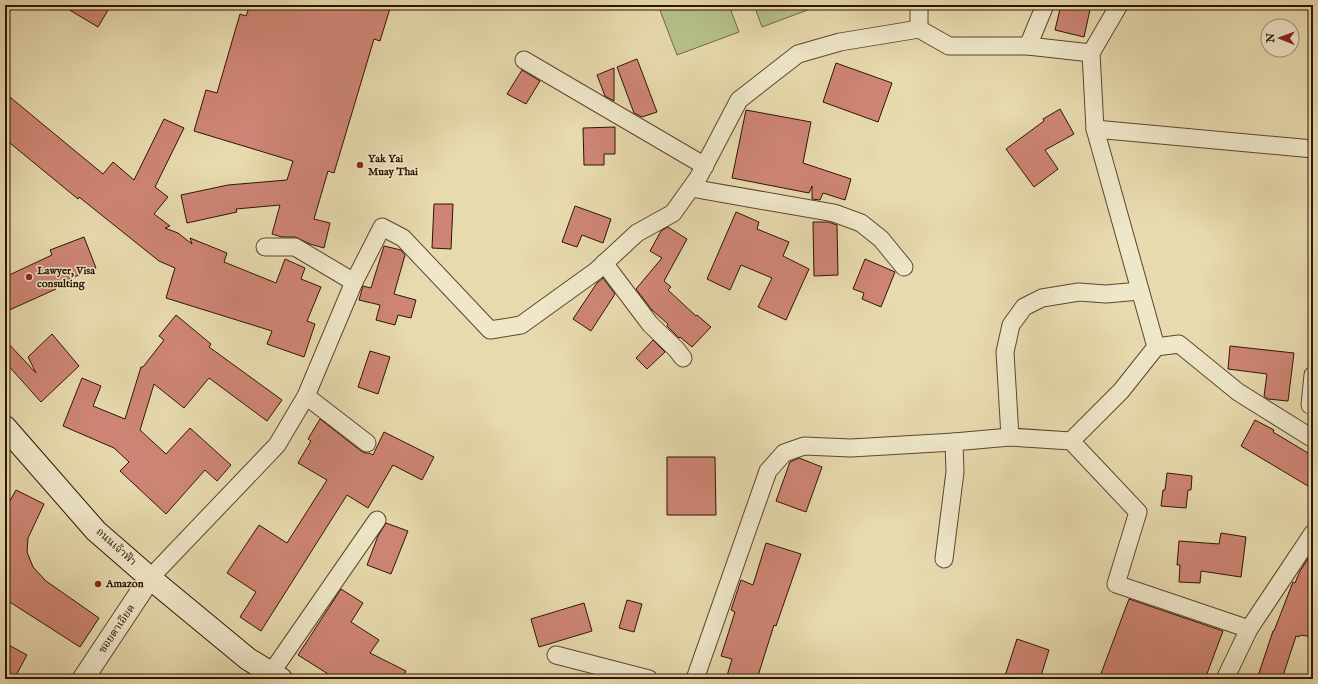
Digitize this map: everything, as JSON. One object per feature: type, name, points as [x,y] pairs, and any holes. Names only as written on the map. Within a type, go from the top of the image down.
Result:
[{"type":"main road","name":"ถนนเจ้าฟ้า","points":[[5,426],[96,531],[248,659],[276,676]]},
{"type":"street","points":[[919,29],[920,5]]},
{"type":"street","points":[[1028,46],[1044,5]]},
{"type":"street","points":[[1119,5],[1091,53],[1095,129],[1156,347]]},
{"type":"street","points":[[150,578],[277,445],[306,396],[354,282],[382,227],[403,238],[490,330],[521,325],[596,271],[637,233],[673,212],[698,178],[739,100],[798,54],[840,42],[919,29],[949,46],[1028,46],[1091,53]]},
{"type":"street","points":[[524,60],[705,166]]},
{"type":"street","points":[[1095,129],[1313,149]]},
{"type":"street","points":[[691,188],[834,213],[861,223],[881,239],[904,267]]},
{"type":"street","points":[[265,247],[295,247],[354,282]]},
{"type":"street","points":[[604,263],[650,324],[676,348],[683,358]]},
{"type":"street","points":[[1010,437],[1005,352],[1011,325],[1024,307],[1042,298],[1078,292],[1106,294],[1140,290]]},
{"type":"street","points":[[1071,441],[1121,391],[1156,347],[1179,344],[1238,392],[1313,438]]},
{"type":"street","points":[[1310,405],[1313,375]]},
{"type":"street","points":[[306,396],[368,443]]},
{"type":"street","points":[[695,679],[768,471],[784,453],[804,446],[851,448],[1010,437],[1071,441],[1138,512],[1116,584],[1249,629]]},
{"type":"street","points":[[944,558],[955,472],[954,442]]},
{"type":"street","points":[[276,676],[377,520]]},
{"type":"street","points":[[1225,679],[1249,629],[1313,533]]},
{"type":"street","name":"ซอยตาเอียด","points":[[83,679],[150,578]]},
{"type":"street","points":[[556,655],[650,679]]},
{"type":"green space","points":[[658,5],[729,5],[739,32],[677,55]]},
{"type":"green space","points":[[754,5],[821,5],[762,27]]},
{"type":"building","points":[[61,5],[111,5],[98,27]]},
{"type":"building","points":[[250,5],[391,5],[380,41],[374,39],[334,173],[328,171],[314,219],[330,223],[324,248],[310,244],[295,237],[282,237],[272,234],[280,205],[236,209],[237,212],[187,223],[181,195],[228,185],[287,180],[293,161],[194,131],[206,90],[217,93],[240,14],[246,16]]},
{"type":"building","points":[[1061,5],[1091,5],[1084,37],[1055,30]]},
{"type":"building","points":[[637,59],[657,112],[642,117],[634,113],[617,67]]},
{"type":"building","points":[[836,63],[892,83],[878,122],[823,102]]},
{"type":"building","points":[[614,68],[614,101],[605,96],[597,75]]},
{"type":"building","points":[[522,70],[540,81],[526,104],[507,94]]},
{"type":"building","points":[[5,93],[103,174],[113,162],[134,180],[164,119],[184,128],[155,187],[168,197],[154,214],[170,226],[165,228],[178,233],[192,244],[190,238],[227,253],[224,262],[276,283],[285,259],[305,268],[301,279],[321,287],[307,321],[315,324],[304,357],[267,344],[272,331],[166,298],[175,268],[159,261],[79,197],[78,199],[5,139]]},
{"type":"building","points":[[1060,109],[1074,134],[1045,150],[1058,169],[1034,187],[1006,149],[1044,121],[1043,119]]},
{"type":"building","points":[[746,110],[811,122],[803,163],[851,179],[845,200],[823,193],[820,200],[812,199],[812,186],[809,193],[732,178]]},
{"type":"building","points":[[615,127],[615,154],[604,154],[604,165],[584,165],[583,128]]},
{"type":"building","points":[[434,204],[453,204],[451,249],[432,248]]},
{"type":"building","points":[[575,206],[611,219],[603,243],[582,235],[577,247],[562,242]]},
{"type":"building","points":[[736,212],[759,222],[757,229],[789,242],[783,256],[809,269],[786,320],[758,307],[772,278],[741,265],[730,290],[707,279]]},
{"type":"building","points":[[813,222],[828,222],[837,225],[838,275],[814,276]]},
{"type":"building","points":[[668,227],[687,239],[664,281],[671,287],[668,290],[696,316],[697,315],[711,327],[692,347],[680,337],[679,338],[667,326],[668,324],[652,310],[636,289],[662,258],[650,251],[661,231]]},
{"type":"building","points":[[84,237],[96,268],[54,285],[56,289],[5,312],[5,277],[52,255],[50,250]]},
{"type":"building","points":[[384,246],[401,250],[405,255],[394,294],[416,300],[411,318],[398,315],[395,325],[376,320],[380,305],[359,300],[363,286],[371,288]]},
{"type":"building","points":[[865,259],[895,272],[881,307],[862,299],[864,293],[853,289]]},
{"type":"building","points":[[603,278],[615,294],[591,331],[573,319],[597,283]]},
{"type":"building","points":[[176,315],[211,344],[209,347],[282,400],[267,421],[209,378],[184,408],[154,384],[140,430],[166,454],[190,428],[231,465],[217,481],[205,470],[166,514],[120,471],[129,462],[114,448],[63,426],[82,378],[101,386],[93,406],[125,419],[141,367],[143,367],[164,340],[159,336]]},
{"type":"building","points":[[52,334],[79,366],[41,402],[5,362],[5,340],[36,373],[28,357]]},
{"type":"building","points":[[653,340],[665,352],[647,369],[636,358]]},
{"type":"building","points":[[1230,346],[1294,353],[1288,401],[1268,399],[1264,396],[1267,374],[1228,369]]},
{"type":"building","points":[[370,351],[390,357],[378,394],[358,387]]},
{"type":"building","points":[[320,419],[365,453],[373,455],[384,432],[434,457],[422,480],[393,465],[368,508],[347,495],[261,631],[240,617],[256,592],[227,573],[259,525],[287,543],[327,480],[298,463],[311,441],[308,439]]},
{"type":"building","points":[[1255,420],[1274,430],[1273,432],[1313,456],[1313,489],[1241,446]]},
{"type":"building","points":[[667,457],[715,457],[716,515],[667,515]]},
{"type":"building","points":[[799,458],[822,467],[806,512],[776,501],[790,462]]},
{"type":"building","points":[[1167,473],[1192,476],[1191,490],[1188,490],[1186,508],[1161,506]]},
{"type":"building","points":[[16,490],[44,504],[28,538],[27,552],[33,567],[46,581],[99,618],[80,647],[5,599],[5,510]]},
{"type":"building","points":[[386,523],[408,531],[391,574],[367,565],[378,536]]},
{"type":"building","points":[[1221,533],[1246,537],[1241,577],[1201,571],[1200,583],[1179,582],[1180,565],[1177,565],[1179,541],[1219,544]]},
{"type":"building","points":[[766,543],[801,554],[776,626],[774,625],[757,679],[726,679],[732,659],[721,656],[735,612],[731,610],[741,580],[753,585]]},
{"type":"building","points":[[1313,551],[1313,637],[1300,635],[1299,637],[1296,636],[1282,679],[1257,679],[1273,631],[1293,582],[1295,583],[1300,571]]},
{"type":"building","points":[[341,589],[363,603],[351,622],[379,640],[370,653],[406,671],[402,679],[336,679],[298,655]]},
{"type":"building","points":[[1129,599],[1223,631],[1205,679],[1099,679]]},
{"type":"building","points":[[627,600],[642,604],[634,632],[619,628]]},
{"type":"building","points":[[584,603],[592,631],[539,647],[531,619]]},
{"type":"building","points":[[1017,639],[1049,650],[1040,679],[1004,679]]},
{"type":"building","points":[[5,643],[27,655],[14,679],[5,679]]},
{"type":"place","name":"Yak Yai Muay Thai","points":[[360,165]]},
{"type":"place","name":"Lawyer, Visa consulting","points":[[29,277]]},
{"type":"place","name":"Amazon","points":[[98,584]]}]
